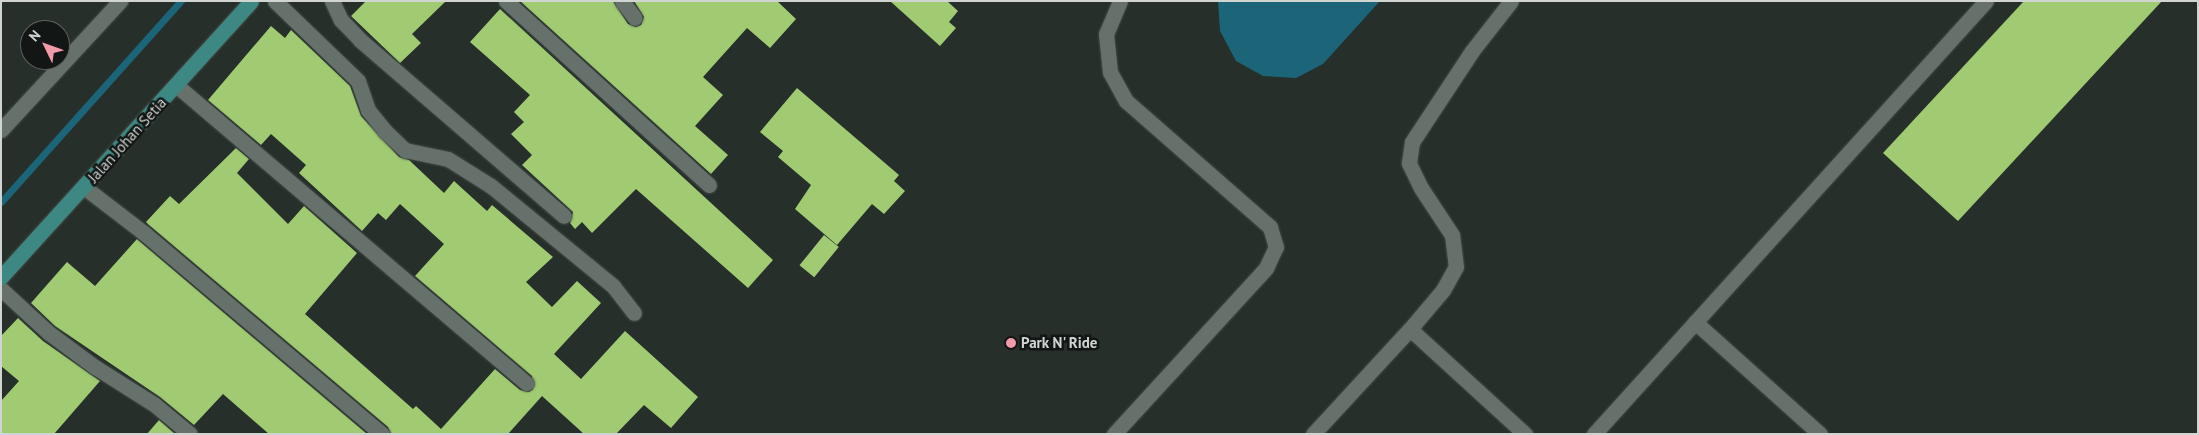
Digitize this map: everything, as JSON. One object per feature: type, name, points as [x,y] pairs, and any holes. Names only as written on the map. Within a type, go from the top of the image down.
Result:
[{"type":"main road","name":"Jalan Johan Setia","points":[[1,277],[251,1]]},
{"type":"street","points":[[1,130],[120,1]]},
{"type":"street","points":[[275,1],[358,80],[368,110],[384,131],[405,150],[448,159],[491,186],[613,286],[634,313]]},
{"type":"street","points":[[332,1],[341,20],[360,40],[564,216]]},
{"type":"street","points":[[506,1],[709,185]]},
{"type":"street","points":[[622,1],[635,18]]},
{"type":"street","points":[[1114,434],[1266,268],[1276,247],[1270,227],[1126,101],[1110,72],[1106,34],[1120,1]]},
{"type":"street","points":[[1313,434],[1444,290],[1456,267],[1452,235],[1421,188],[1409,163],[1412,142],[1472,51],[1511,1]]},
{"type":"street","points":[[1594,434],[1986,1]]},
{"type":"street","points":[[176,85],[526,383]]},
{"type":"street","points":[[84,187],[144,233],[382,434]]},
{"type":"street","points":[[1,289],[49,333],[95,368],[155,404],[190,434]]},
{"type":"street","points":[[1695,322],[1820,434]]},
{"type":"street","points":[[1410,329],[1512,427],[1525,434]]},
{"type":"water","points":[[1218,1],[1380,1],[1323,64],[1296,78],[1263,76],[1236,61],[1220,31]]},
{"type":"building","points":[[366,1],[446,1],[412,34],[421,43],[400,63],[351,16]]},
{"type":"building","points":[[520,1],[613,1],[628,24],[636,27],[641,25],[644,17],[634,1],[777,1],[796,19],[770,48],[747,28],[703,77],[723,95],[695,126],[728,155],[711,174]]},
{"type":"building","points":[[890,1],[947,1],[958,11],[949,22],[956,28],[940,46]]},
{"type":"building","points":[[2024,1],[2162,1],[1958,221],[1883,153]]},
{"type":"building","points":[[500,9],[773,260],[748,288],[636,189],[592,233],[582,222],[575,229],[570,223],[573,212],[522,165],[532,155],[511,134],[524,122],[514,112],[530,95],[470,42]]},
{"type":"building","points":[[271,26],[285,38],[291,30],[350,86],[361,116],[399,157],[409,160],[444,193],[454,181],[487,211],[492,205],[553,257],[526,282],[552,307],[577,281],[601,303],[554,354],[581,379],[625,331],[698,397],[671,428],[644,405],[616,434],[584,434],[542,396],[508,434],[391,434],[388,427],[146,222],[170,196],[179,204],[236,148],[249,159],[237,173],[288,224],[304,206],[357,253],[305,314],[413,409],[416,406],[441,429],[495,369],[520,390],[529,392],[533,389],[532,376],[415,276],[444,244],[400,204],[386,220],[378,213],[362,231],[299,173],[306,165],[271,134],[261,145],[208,100]]},
{"type":"building","points":[[797,88],[899,175],[894,181],[905,191],[884,214],[872,204],[837,245],[795,209],[811,185],[778,157],[783,151],[760,132]]},
{"type":"building","points":[[824,235],[839,247],[814,277],[799,265]]},
{"type":"building","points":[[137,239],[367,434],[269,434],[223,394],[194,425],[160,397],[55,326],[31,303],[67,262],[95,286]]},
{"type":"building","points":[[18,318],[43,341],[100,381],[54,434],[1,434],[1,401],[19,381],[1,366],[1,336]]},
{"type":"building","points":[[159,420],[175,434],[147,434]]},
{"type":"waterway","points":[[1,202],[181,1]]},
{"type":"place","name":"Park N' Ride","points":[[1011,343]]}]
